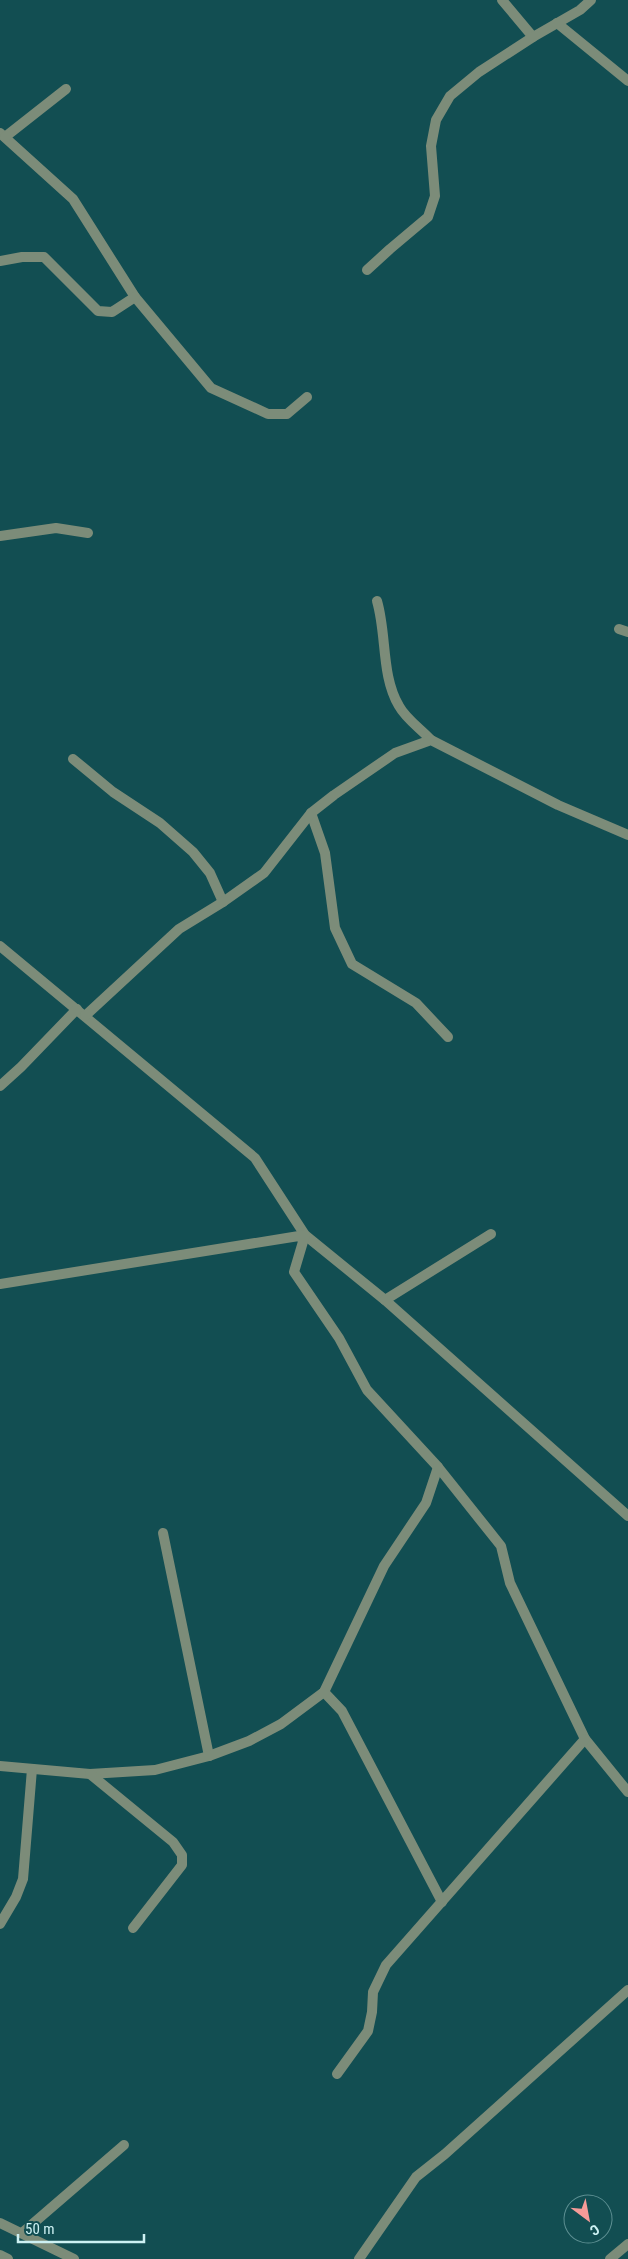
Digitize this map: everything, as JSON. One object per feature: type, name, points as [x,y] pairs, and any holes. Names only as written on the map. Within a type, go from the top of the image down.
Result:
[{"type":"street","points":[[502,0],[533,37]]},
{"type":"street","points":[[367,270],[390,248],[428,217],[435,196],[431,146],[436,120],[450,96],[479,72],[533,37],[580,10],[591,0]]},
{"type":"street","points":[[557,23],[628,81]]},
{"type":"street","points":[[66,89],[3,135],[72,199],[135,297],[211,388],[268,414],[287,414],[307,398]]},
{"type":"street","points":[[0,261],[22,257],[44,258],[98,311],[112,312],[135,297]]},
{"type":"street","points":[[0,536],[56,528],[88,533]]},
{"type":"street","points":[[377,601],[381,616],[391,689],[400,708],[431,740],[558,805],[628,835]]},
{"type":"street","points":[[85,1016],[179,929],[223,902],[264,873],[311,813],[395,753],[431,740]]},
{"type":"street","points":[[73,758],[113,792],[160,823],[193,852],[210,873],[223,902]]},
{"type":"street","points":[[311,813],[325,853],[335,928],[352,964],[416,1003],[448,1037]]},
{"type":"street","points":[[0,946],[255,1158],[304,1234],[384,1300],[628,1516]]},
{"type":"street","points":[[0,1086],[77,1009]]},
{"type":"street","points":[[0,1284],[304,1234]]},
{"type":"street","points":[[304,1234],[294,1272],[339,1338],[367,1390],[438,1467],[501,1546],[510,1583],[585,1739],[628,1792]]},
{"type":"street","points":[[384,1300],[491,1234]]},
{"type":"street","points":[[0,1766],[90,1774],[155,1770],[209,1756],[249,1741],[281,1724],[324,1692],[384,1566],[426,1503],[438,1467]]},
{"type":"street","points":[[163,1533],[209,1756]]},
{"type":"street","points":[[324,1692],[342,1711],[442,1902]]},
{"type":"street","points":[[337,2074],[368,2031],[372,2012],[373,1992],[386,1965],[585,1739]]},
{"type":"street","points":[[0,1924],[16,1897],[23,1879],[32,1769]]},
{"type":"street","points":[[90,1774],[173,1842],[182,1854],[182,1865],[133,1928]]},
{"type":"street","points":[[359,2259],[416,2177],[445,2154],[628,1990]]},
{"type":"street","points":[[22,2234],[124,2145]]},
{"type":"street","points":[[0,2223],[74,2259]]},
{"type":"street","points":[[610,2259],[628,2244]]},
{"type":"street","points":[[0,2255],[8,2259]]}]
